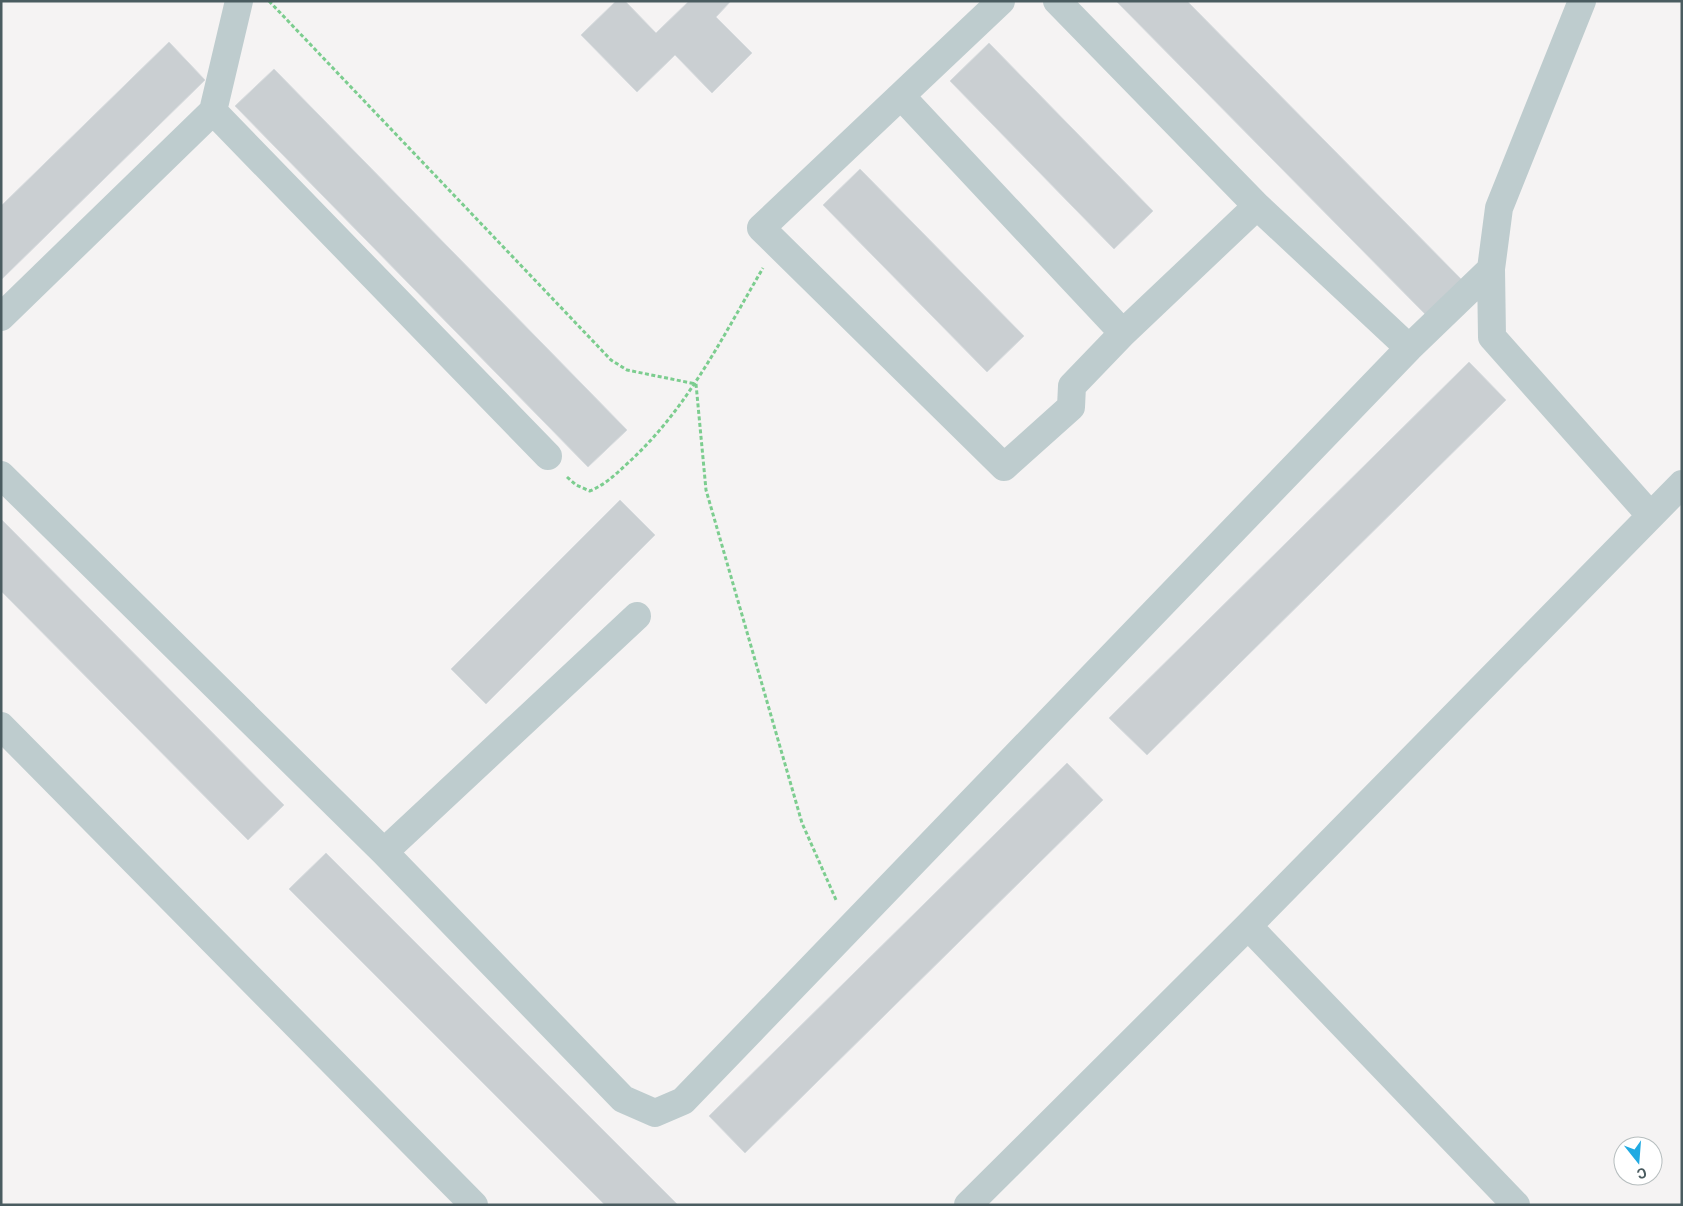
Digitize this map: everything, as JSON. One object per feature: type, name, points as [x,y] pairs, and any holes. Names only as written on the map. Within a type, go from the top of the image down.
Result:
[{"type":"street","points":[[1,317],[213,111],[239,1]]},
{"type":"street","points":[[1001,1],[761,228],[1004,467],[1071,407],[1072,386],[1123,333],[1257,206]]},
{"type":"street","points":[[1057,1],[1257,206],[1410,348]]},
{"type":"street","points":[[1582,1],[1500,208],[1491,269],[1492,337],[1650,515]]},
{"type":"street","points":[[901,96],[1123,333]]},
{"type":"street","points":[[213,111],[548,456]]},
{"type":"street","points":[[1,475],[384,852],[623,1099],[655,1112],[683,1101],[1410,348],[1491,269]]},
{"type":"street","points":[[968,1205],[1248,926],[1682,484]]},
{"type":"street","points":[[384,852],[637,616]]},
{"type":"street","points":[[1,726],[474,1205]]},
{"type":"street","points":[[1248,926],[1516,1205]]},
{"type":"path","points":[[269,1],[611,360],[627,370],[696,384]]},
{"type":"path","points":[[548,456],[576,485],[590,491],[605,484],[650,443],[696,384],[777,244]]},
{"type":"path","points":[[696,384],[706,490],[802,823],[828,885],[851,927]]},
{"type":"building","points":[[616,1],[625,1],[656,33],[689,1],[731,1],[716,17],[752,53],[712,93],[675,55],[637,92],[581,35]]},
{"type":"building","points":[[1116,1],[1187,1],[1462,280],[1426,315]]},
{"type":"building","points":[[169,42],[205,80],[1,280],[1,206]]},
{"type":"building","points":[[989,43],[1153,211],[1114,249],[950,81]]},
{"type":"building","points":[[274,69],[627,430],[588,467],[235,106]]},
{"type":"building","points":[[860,169],[1024,336],[987,372],[823,205]]},
{"type":"building","points":[[1469,362],[1506,400],[1147,755],[1109,718]]},
{"type":"building","points":[[620,500],[655,535],[486,704],[451,669]]},
{"type":"building","points":[[1,519],[284,805],[248,840],[1,591]]},
{"type":"building","points":[[1067,763],[1103,800],[745,1153],[709,1116]]},
{"type":"building","points":[[326,853],[678,1205],[605,1205],[289,889]]}]
